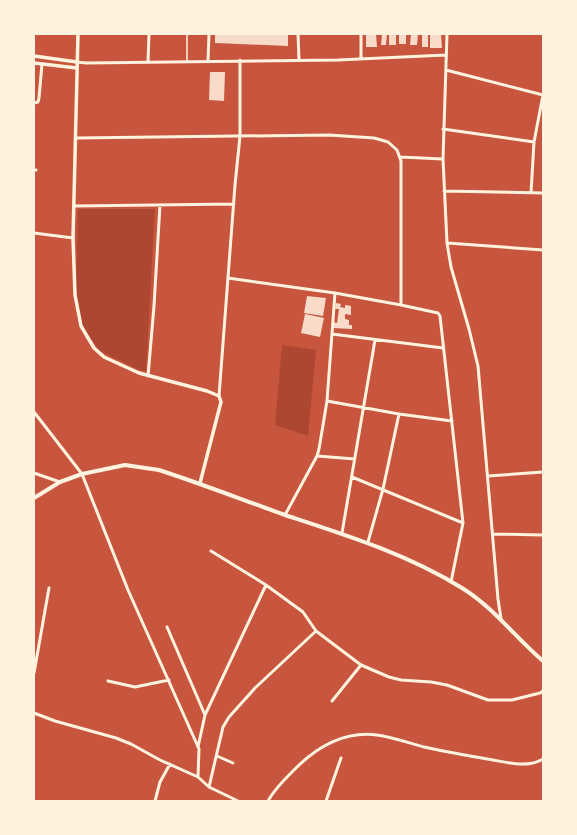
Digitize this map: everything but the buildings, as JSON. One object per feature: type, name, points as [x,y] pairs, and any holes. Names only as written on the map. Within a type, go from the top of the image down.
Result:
[{"type":"main road","points":[[34,498],[60,482],[82,474],[125,465],[159,470],[200,483],[368,542],[426,568],[469,593],[501,619],[528,648],[543,660]]},
{"type":"street","points":[[78,34],[74,238],[76,295],[81,326],[84,333],[99,353],[139,373],[207,391],[219,396]]},
{"type":"street","points":[[148,34],[148,62]]},
{"type":"street","points":[[208,61],[209,34]]},
{"type":"street","points":[[298,34],[299,60]]},
{"type":"street","points":[[361,34],[361,59]]},
{"type":"street","points":[[447,34],[443,129],[447,243],[453,274],[471,335],[478,366],[501,619]]},
{"type":"street","points":[[34,56],[86,63],[361,59],[446,55]]},
{"type":"street","points":[[200,483],[221,402],[219,396],[240,136],[240,60]]},
{"type":"street","points":[[34,63],[77,68]]},
{"type":"street","points":[[34,103],[38,102],[39,98],[42,64]]},
{"type":"street","points":[[446,70],[543,95],[534,142],[530,193]]},
{"type":"street","points":[[443,129],[534,142]]},
{"type":"street","points":[[76,138],[330,135],[374,138],[388,142],[397,150],[400,157],[401,305]]},
{"type":"street","points":[[400,157],[443,159]]},
{"type":"street","points":[[444,191],[543,193]]},
{"type":"street","points":[[74,206],[234,204]]},
{"type":"street","points":[[148,376],[160,205]]},
{"type":"street","points":[[34,233],[74,238]]},
{"type":"street","points":[[447,243],[543,250]]},
{"type":"street","points":[[228,278],[335,293],[438,313],[440,316],[463,523],[451,582]]},
{"type":"street","points":[[285,514],[317,456],[327,400],[335,293]]},
{"type":"street","points":[[332,334],[443,348]]},
{"type":"street","points":[[342,533],[356,459],[375,340]]},
{"type":"street","points":[[327,400],[399,414],[452,421]]},
{"type":"street","points":[[34,412],[82,474],[125,583],[199,749]]},
{"type":"street","points":[[368,542],[383,489],[399,414]]},
{"type":"street","points":[[317,456],[356,459]]},
{"type":"street","points":[[488,476],[543,472]]},
{"type":"street","points":[[34,473],[60,482]]},
{"type":"street","points":[[352,477],[463,523]]},
{"type":"street","points":[[493,534],[543,535]]},
{"type":"street","points":[[211,551],[266,585],[303,612],[316,631],[361,665],[392,678],[431,682],[458,688],[477,697],[488,700],[512,700],[543,691]]},
{"type":"street","points":[[198,777],[198,746],[205,715],[266,585]]},
{"type":"street","points":[[34,673],[49,588]]},
{"type":"street","points":[[167,627],[205,715]]},
{"type":"street","points":[[209,787],[226,720],[256,688],[316,631]]},
{"type":"street","points":[[332,701],[361,665]]},
{"type":"street","points":[[108,681],[135,687],[169,680]]},
{"type":"street","points":[[34,712],[55,721],[132,744],[198,777],[209,787],[238,801]]},
{"type":"street","points":[[268,801],[277,788],[302,762],[321,748],[341,738],[357,734],[377,735],[459,755],[509,763],[536,763],[543,759]]},
{"type":"street","points":[[217,756],[233,763]]},
{"type":"street","points":[[326,801],[341,758]]},
{"type":"street","points":[[155,801],[160,782],[170,764]]},
{"type":"lane","points":[[187,34],[187,61]]},
{"type":"shaded area","points":[[78,209],[155,209],[146,371],[139,370],[100,351],[81,326],[76,286]]},
{"type":"shaded area","points":[[282,345],[316,350],[308,436],[275,425]]}]
